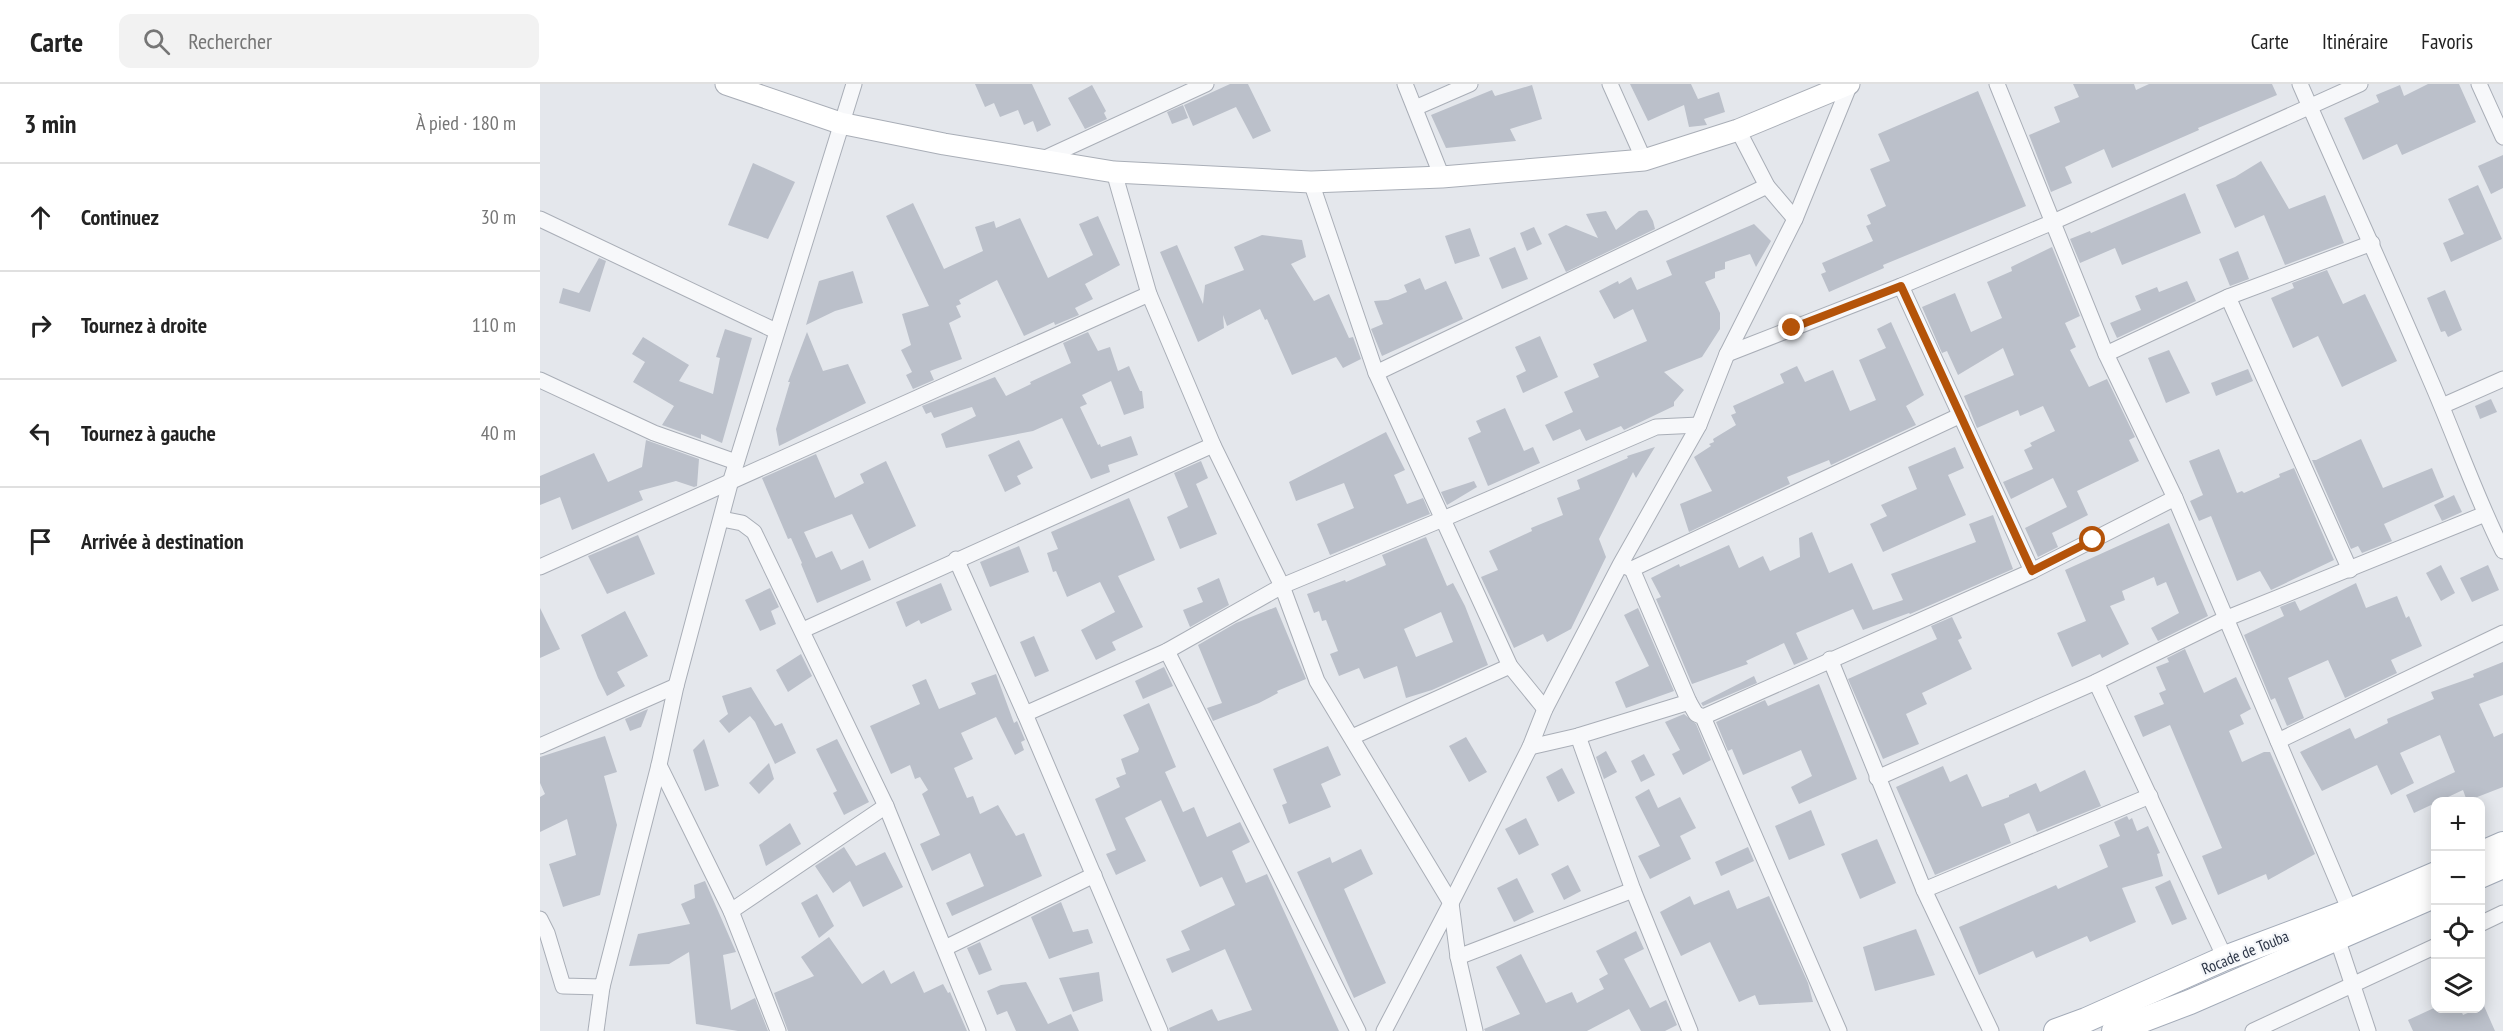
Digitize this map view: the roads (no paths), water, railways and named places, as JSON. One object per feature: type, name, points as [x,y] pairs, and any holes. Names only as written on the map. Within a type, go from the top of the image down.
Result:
[{"type":"main road","points":[[2485,852],[2503,844]]},
{"type":"main road","points":[[2485,874],[2503,866]]},
{"type":"main road","name":"Rocade de Touba","points":[[2056,1031],[2225,958],[2350,912],[2431,876]]},
{"type":"main road","name":"Rocade de Touba","points":[[2114,1031],[2190,1002],[2431,897]]},
{"type":"street","points":[[726,84],[840,123],[944,144],[1114,172],[1311,182],[1442,177],[1644,160],[1738,130],[1849,84]]},
{"type":"street","points":[[596,1031],[602,987],[659,765],[676,686],[731,480],[840,123],[854,84]]},
{"type":"street","points":[[1043,159],[1206,84]]},
{"type":"street","points":[[1405,84],[1442,177]]},
{"type":"street","points":[[1415,108],[1470,84]]},
{"type":"street","points":[[1610,84],[1644,160]]},
{"type":"street","points":[[1384,1031],[1452,903],[1530,747],[1545,709],[1626,567],[1699,425],[1727,354],[1795,219],[1849,84]]},
{"type":"street","points":[[1997,84],[2106,354],[2175,498],[2350,912]]},
{"type":"street","points":[[2300,84],[2372,243],[2442,406],[2485,514],[2503,551]]},
{"type":"street","points":[[1727,354],[1901,286],[2053,222],[2360,84]]},
{"type":"street","points":[[2479,84],[2503,137]]},
{"type":"street","points":[[1738,130],[1767,186],[1795,219]]},
{"type":"street","points":[[1114,172],[1149,294],[1213,445],[1282,586],[1317,681],[1452,903],[1458,957],[1475,1031]]},
{"type":"street","points":[[1311,182],[1376,373],[1510,666],[1545,709]]},
{"type":"street","points":[[1376,373],[1767,186]]},
{"type":"street","points":[[540,219],[776,331]]},
{"type":"street","points":[[2106,354],[2228,297],[2372,243]]},
{"type":"street","points":[[1901,286],[2032,571]]},
{"type":"street","points":[[540,567],[1149,294]]},
{"type":"street","points":[[2228,297],[2350,570]]},
{"type":"street","points":[[2442,406],[2503,379]]},
{"type":"street","points":[[540,380],[654,434],[736,462]]},
{"type":"street","points":[[1626,567],[1961,415]]},
{"type":"street","points":[[1025,714],[1167,651],[1282,586],[1656,427],[1699,425]]},
{"type":"street","points":[[803,630],[1213,445]]},
{"type":"street","points":[[1703,717],[2032,571],[2175,498]]},
{"type":"street","points":[[1877,778],[2096,682],[2225,619],[2485,514]]},
{"type":"street","points":[[722,519],[742,523],[754,532],[886,807],[978,1031]]},
{"type":"street","points":[[956,559],[1025,714],[1160,1031]]},
{"type":"street","points":[[1626,567],[1689,702],[1696,714],[1703,717],[1839,1031]]},
{"type":"street","points":[[2278,741],[2503,633]]},
{"type":"street","points":[[1167,651],[1358,1031]]},
{"type":"street","points":[[1830,659],[1924,890],[1990,1031]]},
{"type":"street","points":[[1352,737],[1510,666]]},
{"type":"street","points":[[2096,682],[2225,958]]},
{"type":"street","points":[[540,746],[676,686]]},
{"type":"street","points":[[1530,747],[1578,736],[1689,702]]},
{"type":"street","points":[[1578,736],[1633,890],[1690,1031]]},
{"type":"street","points":[[659,765],[731,911],[778,1031]]},
{"type":"street","points":[[1924,890],[2150,796]]},
{"type":"street","points":[[731,911],[886,807]]},
{"type":"street","points":[[945,948],[1094,875]]},
{"type":"street","points":[[1458,957],[1633,890]]},
{"type":"street","points":[[2485,922],[2503,914]]},
{"type":"street","points":[[540,919],[547,933],[562,986],[602,987]]},
{"type":"street","points":[[2337,938],[2368,1031]]},
{"type":"street","points":[[2253,1031],[2431,948]]}]
